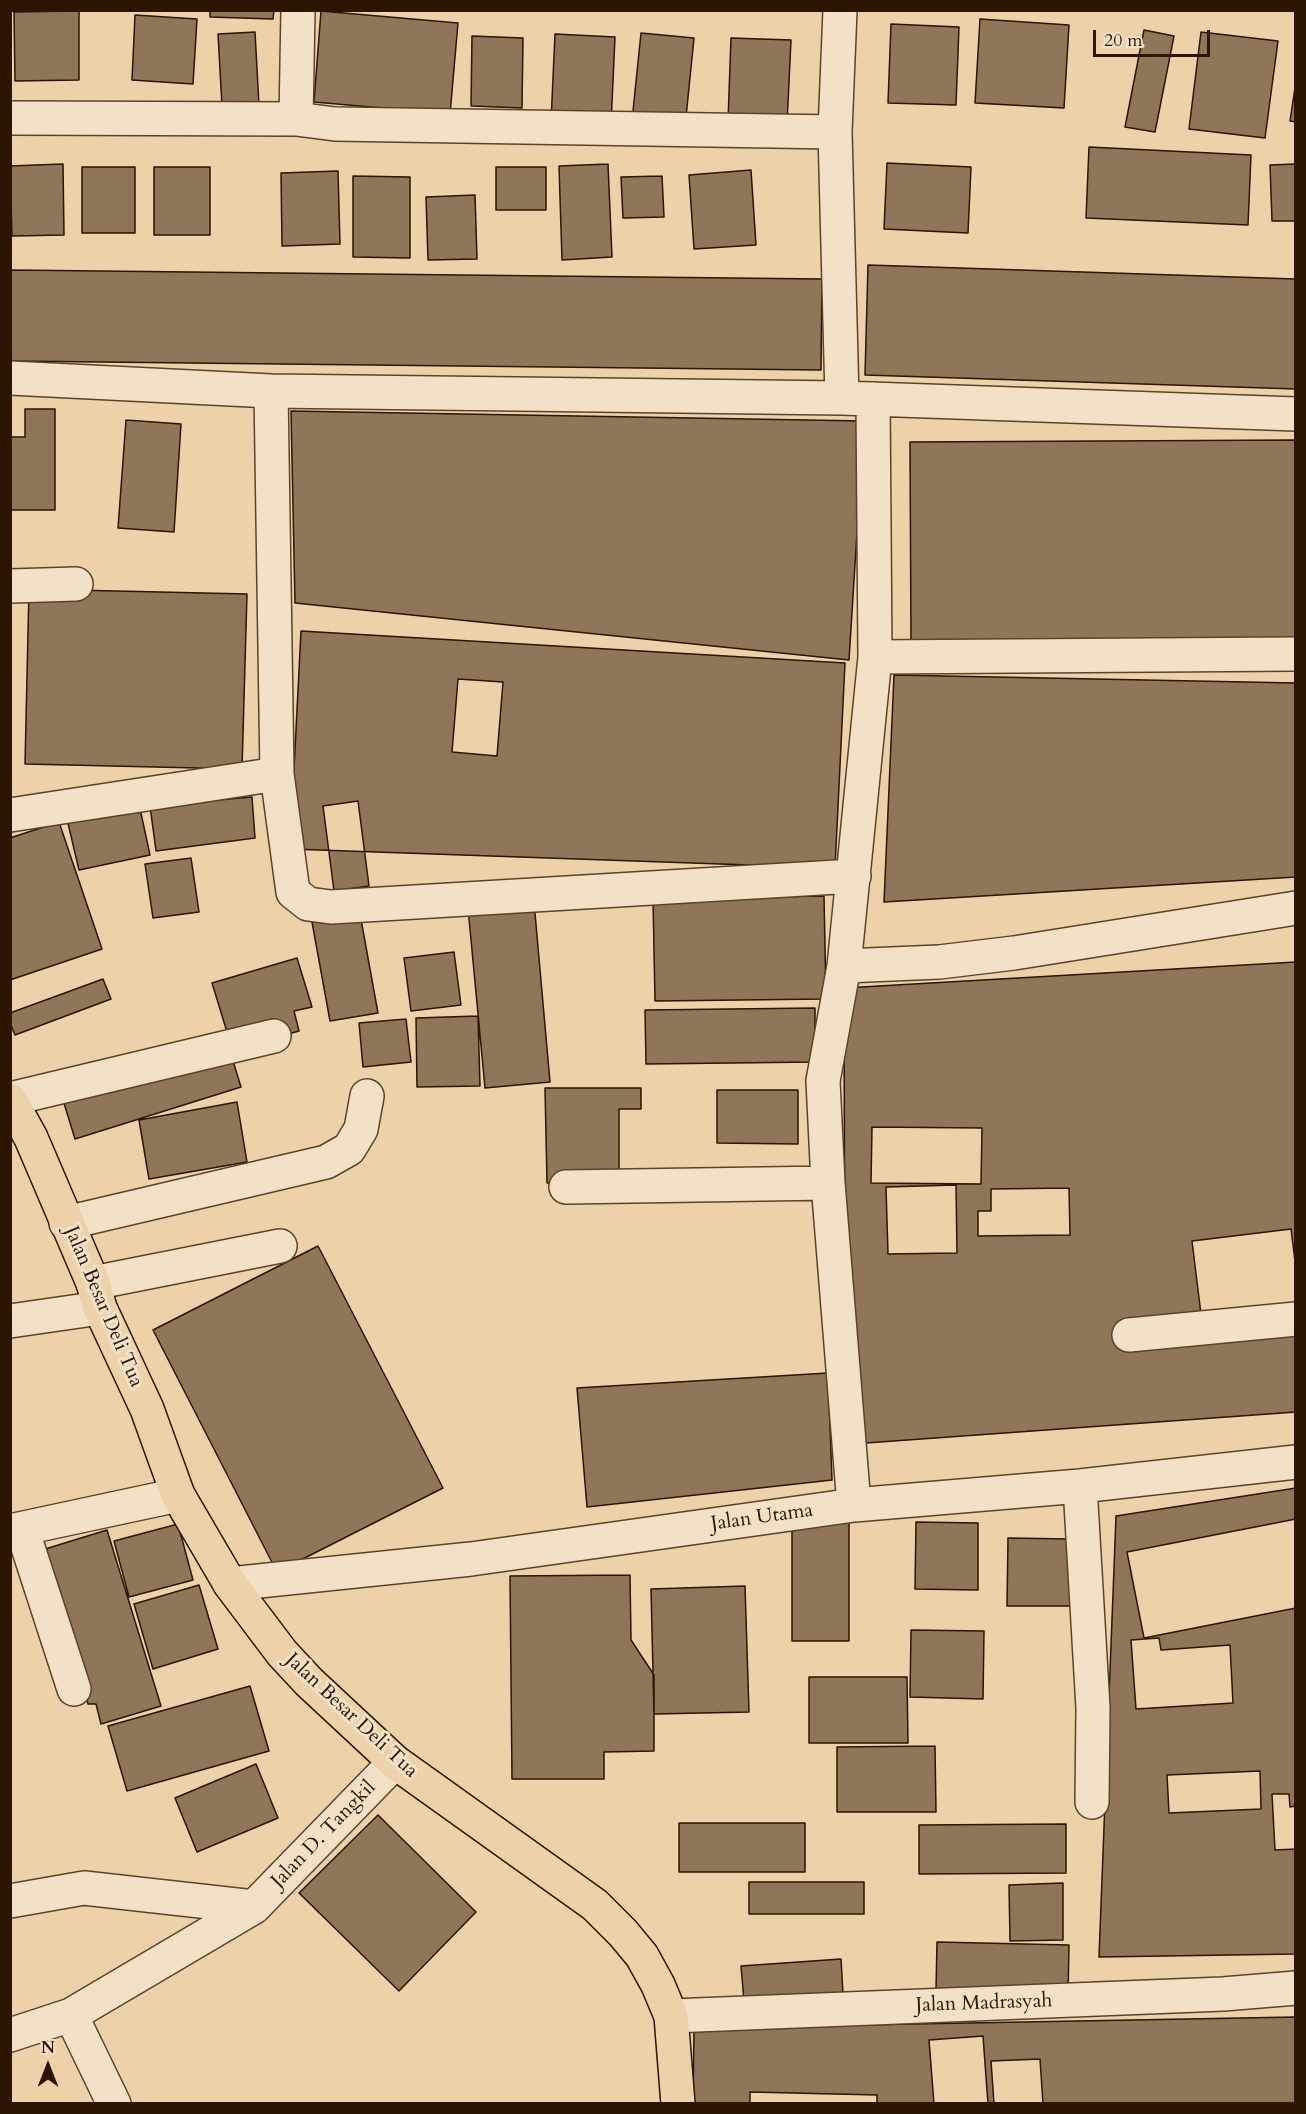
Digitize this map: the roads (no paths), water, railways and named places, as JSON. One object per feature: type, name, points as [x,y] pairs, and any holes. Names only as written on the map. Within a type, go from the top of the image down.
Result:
[{"type":"main road","name":"Jalan Besar Deli Tua","points":[[10,1099],[31,1138],[96,1296],[147,1409],[178,1495],[230,1584],[282,1653],[309,1682],[395,1762],[595,1905],[623,1933],[642,1956],[672,2016],[678,2103]]},
{"type":"street","points":[[296,119],[298,10]]},
{"type":"street","points":[[840,10],[835,132],[875,657],[844,966],[823,1081],[828,1183],[854,1505]]},
{"type":"street","points":[[10,118],[296,119],[346,124],[835,132]]},
{"type":"street","points":[[10,378],[271,391],[857,398],[1296,414]]},
{"type":"street","points":[[271,391],[277,774],[293,892],[308,904],[343,906],[854,876]]},
{"type":"street","points":[[10,586],[76,584]]},
{"type":"street","points":[[875,657],[1296,654]]},
{"type":"street","points":[[10,815],[277,774]]},
{"type":"street","points":[[844,966],[939,962],[1014,953],[1296,908]]},
{"type":"street","points":[[10,1099],[274,1036]]},
{"type":"street","points":[[66,1223],[326,1162],[349,1149],[361,1129],[367,1096]]},
{"type":"street","points":[[566,1187],[828,1183]]},
{"type":"street","points":[[10,1321],[280,1246]]},
{"type":"street","points":[[1129,1335],[1296,1319]]},
{"type":"street","name":"Jalan Utama","points":[[230,1584],[471,1559],[854,1505],[1080,1486],[1296,1462]]},
{"type":"street","points":[[1080,1486],[1093,1708],[1092,1802]]},
{"type":"street","points":[[74,1689],[16,1530],[178,1495]]},
{"type":"street","name":"Jalan D. Tangkil","points":[[10,2035],[71,2015],[254,1907],[395,1762]]},
{"type":"street","points":[[10,1900],[84,1888],[254,1907]]},
{"type":"street","name":"Jalan Madrasyah","points":[[672,2016],[1212,1994],[1296,1988]]},
{"type":"street","points":[[71,2015],[114,2103]]}]
